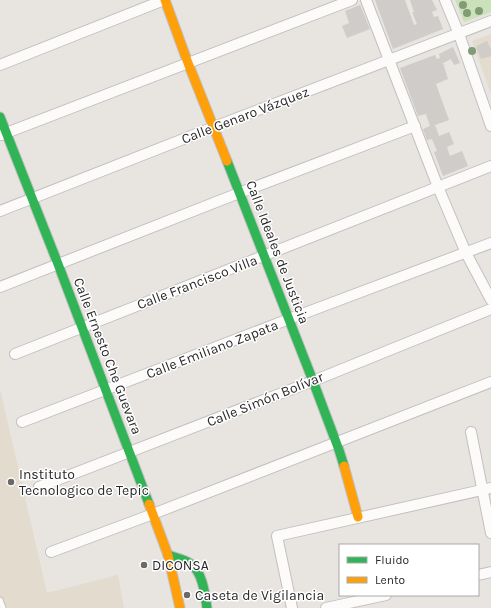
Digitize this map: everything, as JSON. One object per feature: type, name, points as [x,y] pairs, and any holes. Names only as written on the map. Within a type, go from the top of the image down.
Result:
[{"type":"street","name":"Calle Ideales de Justicia","points":[[165,0],[188,63],[336,442],[358,517]]},
{"type":"street","points":[[0,65],[165,0]]},
{"type":"street","points":[[3,134],[352,0]]},
{"type":"street","points":[[366,0],[438,187],[466,253],[491,300]]},
{"type":"street","points":[[445,0],[459,34],[491,126]]},
{"type":"street","name":"Calle Genaro Vázquez","points":[[0,211],[491,21]]},
{"type":"street","name":"Calle Ernesto Che Guevara","points":[[0,117],[3,134],[32,198],[153,514],[168,555],[180,608]]},
{"type":"street","points":[[0,287],[239,192],[415,126]]},
{"type":"street","name":"Calle Francisco Villa","points":[[15,354],[491,166]]},
{"type":"street","name":"Calle Emiliano Zapata","points":[[22,422],[491,243]]},
{"type":"street","name":"Calle Simón Bolívar","points":[[39,487],[313,381],[491,309]]},
{"type":"street","points":[[51,552],[153,514],[491,382]]},
{"type":"street","points":[[471,432],[486,489],[491,533]]},
{"type":"street","points":[[292,608],[277,536],[486,489]]},
{"type":"street","points":[[168,555],[192,564],[198,573],[206,606],[195,607]]},
{"type":"street","points":[[479,575],[491,572]]},
{"type":"street","points":[[326,608],[381,596]]},
{"type":"lane","points":[[0,600],[3,608]]},
{"type":"shaded area","points":[[491,34],[491,94],[472,41]]},
{"type":"shaded area","name":"Instituto Tecnologico de Tepic","points":[[0,389],[47,593],[118,575],[124,608],[0,608]]},
{"type":"green space","points":[[455,0],[491,0],[491,12],[464,22]]},
{"type":"building","points":[[375,0],[405,0],[414,25],[417,24],[412,12],[414,12],[410,0],[432,0],[437,10],[432,12],[434,17],[438,16],[443,29],[393,49]]},
{"type":"building","points":[[360,5],[370,29],[347,38],[342,26],[349,23],[345,11]]},
{"type":"building","points":[[487,41],[491,49],[491,56],[481,59],[476,46]]},
{"type":"building","points":[[453,47],[460,63],[454,65],[451,59],[443,63],[448,79],[436,84],[449,120],[435,125],[439,136],[449,132],[454,144],[447,147],[450,156],[462,151],[468,166],[443,176],[434,152],[437,151],[432,139],[427,140],[423,129],[430,126],[426,114],[418,116],[400,68],[435,55],[437,59],[440,58],[439,54]]},
{"type":"traffic: fast","points":[[0,117],[58,264],[149,504]]},
{"type":"traffic: fast","points":[[227,161],[313,381],[344,466]]},
{"type":"traffic: fast","points":[[168,555],[186,561],[195,568],[203,584],[207,608]]},
{"type":"traffic: slow","points":[[165,0],[227,161]]},
{"type":"traffic: slow","points":[[344,466],[358,517]]},
{"type":"traffic: slow","points":[[149,504],[168,555],[180,608]]},
{"type":"place","name":"Instituto Tecnologico de Tepic","points":[[11,482]]},
{"type":"place","name":"DICONSA","points":[[144,565]]},
{"type":"place","name":"Caseta de Vigilancia","points":[[187,595]]}]
